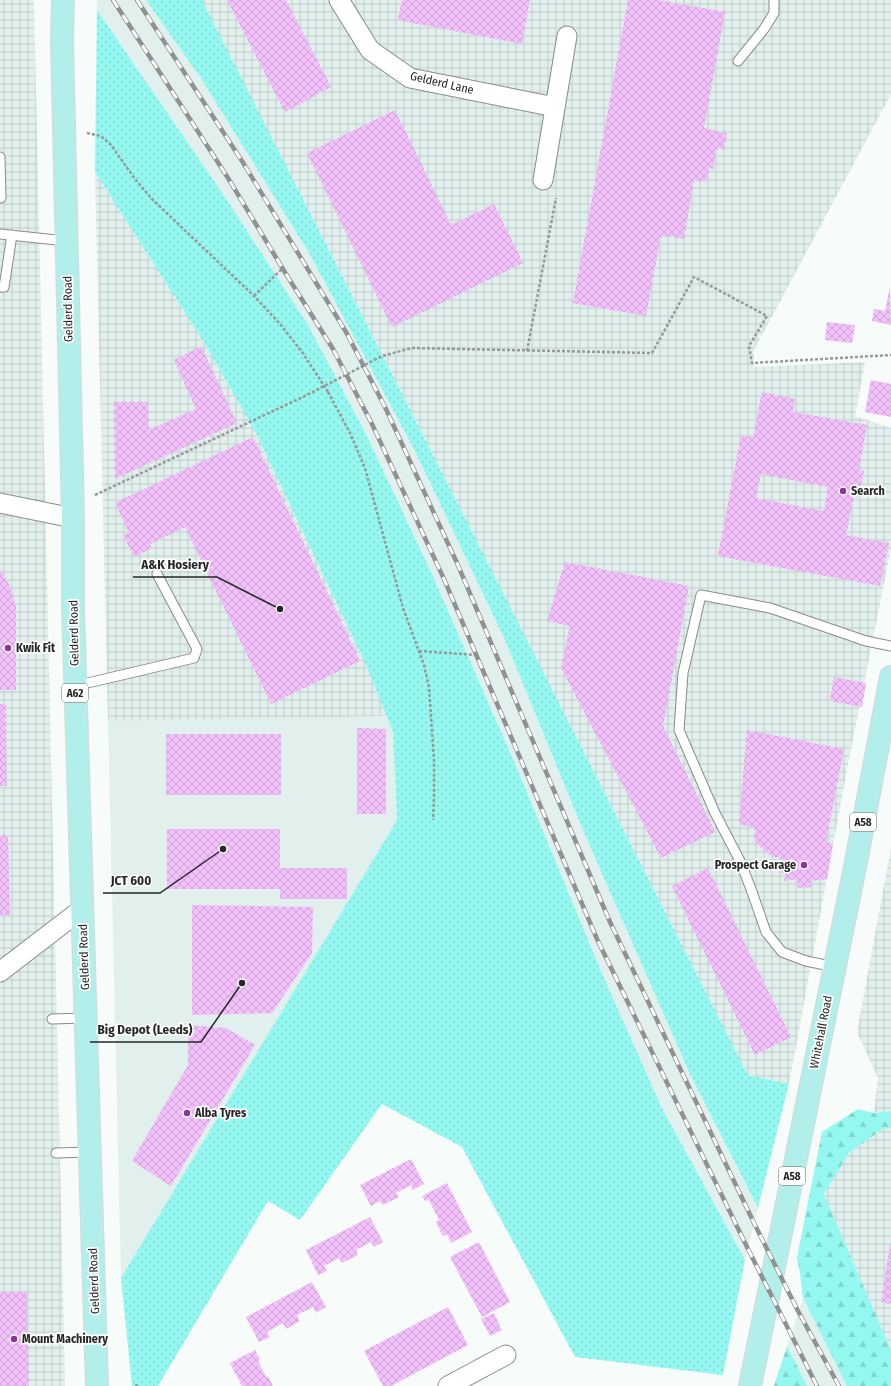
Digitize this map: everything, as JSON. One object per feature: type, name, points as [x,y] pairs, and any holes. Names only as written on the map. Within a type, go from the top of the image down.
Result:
[{"type":"main road","name":"Gelderd Road","points":[[63,0],[62,40],[73,512],[73,607],[97,1386]]},
{"type":"main road","name":"Whitehall Road","points":[[750,1386],[891,677]]},
{"type":"street","name":"Gelderd Lane","points":[[338,0],[370,50],[410,78],[555,107]]},
{"type":"street","points":[[543,180],[567,36]]},
{"type":"street","points":[[0,503],[73,512]]},
{"type":"street","points":[[0,972],[82,909]]},
{"type":"street","points":[[448,1386],[506,1356]]},
{"type":"lane","points":[[738,60],[764,29],[774,13],[774,0]]},
{"type":"lane","points":[[0,157],[1,198]]},
{"type":"lane","points":[[0,234],[67,241]]},
{"type":"lane","points":[[0,287],[4,287],[12,235]]},
{"type":"lane","points":[[75,686],[194,658],[196,649],[157,574]]},
{"type":"lane","points":[[834,967],[806,962],[782,952],[766,932],[740,861],[715,813],[679,730],[683,673],[701,595],[770,608],[866,641],[891,646]]},
{"type":"lane","points":[[52,1019],[86,1018]]},
{"type":"lane","points":[[56,1153],[90,1152]]},
{"type":"path","points":[[64,130],[101,136],[111,145],[135,179],[152,199],[254,296],[281,325],[302,352],[328,392],[350,433],[365,468],[401,602],[424,665],[429,687],[434,760],[433,820]]},
{"type":"path","points":[[527,351],[556,197],[543,180]]},
{"type":"path","points":[[254,296],[283,268]]},
{"type":"path","points":[[73,512],[382,356],[412,348],[652,353],[694,277],[767,316],[750,346],[752,363],[891,355]]},
{"type":"path","points":[[419,651],[476,655]]},
{"type":"shaded area","points":[[0,0],[32,0],[34,2],[65,1386],[0,1386]]},
{"type":"shaded area","points":[[97,0],[146,0],[202,80],[309,253],[414,449],[505,640],[585,835],[689,1072],[758,1208],[745,1260],[662,1108],[601,971],[516,766],[432,574],[365,432],[308,325],[227,200],[97,10]]},
{"type":"shaded area","points":[[202,0],[891,0],[891,94],[754,350],[754,367],[865,362],[855,416],[891,428],[891,548],[848,764],[789,1084],[748,1075]]},
{"type":"shaded area","points":[[95,172],[205,344],[257,435],[367,667],[387,716],[108,721]]},
{"type":"shaded area","points":[[387,716],[393,732],[397,820],[121,1278],[108,721]]},
{"type":"shaded area","points":[[891,848],[891,1111],[874,1113],[878,1078],[857,1032]]},
{"type":"shaded area","points":[[891,1128],[891,1350],[824,1194],[849,1153],[883,1129]]},
{"type":"shaded area","points":[[803,1298],[847,1386],[807,1386],[787,1346]]},
{"type":"green space","points":[[146,0],[202,0],[748,1075],[789,1084],[758,1208],[689,1072],[585,835],[505,640],[414,449],[309,253],[202,80]]},
{"type":"green space","points":[[97,10],[227,200],[308,325],[365,432],[432,574],[516,766],[601,971],[662,1108],[745,1260],[723,1375],[575,1357],[462,1147],[382,1104],[300,1220],[268,1201],[158,1386],[132,1386],[121,1278],[397,820],[393,732],[367,667],[257,435],[205,344],[95,172]]},
{"type":"green space","points":[[858,1109],[874,1113],[891,1111],[891,1128],[883,1129],[849,1153],[824,1194],[891,1350],[891,1386],[847,1386],[803,1298],[797,1258],[822,1132]]},
{"type":"green space","points":[[787,1346],[807,1386],[774,1386]]},
{"type":"building","points":[[227,0],[286,0],[331,87],[285,112]]},
{"type":"building","points":[[402,0],[530,0],[522,44],[398,20]]},
{"type":"building","points":[[628,0],[659,0],[725,12],[704,128],[727,133],[724,149],[717,148],[713,169],[709,168],[706,182],[694,180],[684,239],[661,235],[646,316],[573,303]]},
{"type":"building","points":[[395,110],[451,225],[494,204],[523,263],[392,327],[307,153]]},
{"type":"building","points":[[890,287],[891,325],[872,321],[874,309],[885,311]]},
{"type":"building","points":[[827,322],[855,325],[852,343],[825,340]]},
{"type":"building","points":[[201,346],[237,423],[115,479],[114,402],[148,402],[149,430],[196,409],[174,360]]},
{"type":"building","points":[[871,380],[891,384],[891,417],[865,412]]},
{"type":"building","name":"Search","points":[[762,392],[795,399],[793,412],[867,425],[859,470],[864,471],[859,497],[854,496],[846,535],[889,543],[880,586],[718,556],[741,435],[753,438]],"holes":[[[761,474],[828,487],[824,511],[756,498]]]},
{"type":"building","points":[[253,437],[360,661],[271,704],[185,527],[150,544],[152,548],[134,557],[123,535],[129,533],[115,503]]},
{"type":"building","points":[[565,562],[689,586],[663,726],[715,832],[661,858],[561,668],[570,626],[547,621]]},
{"type":"building","name":"Kwik Fit","points":[[0,569],[9,584],[16,606],[16,690],[0,690]]},
{"type":"building","points":[[834,677],[866,683],[862,707],[830,701]]},
{"type":"building","points":[[0,704],[6,704],[7,786],[0,786]]},
{"type":"building","points":[[357,728],[386,729],[386,814],[357,814]]},
{"type":"building","points":[[747,730],[844,749],[826,842],[833,844],[827,879],[811,881],[811,887],[798,888],[796,879],[784,881],[785,873],[779,873],[781,857],[772,857],[754,841],[755,828],[739,824]]},
{"type":"building","points":[[166,734],[281,734],[281,795],[166,795]]},
{"type":"building","points":[[167,829],[280,829],[280,868],[347,868],[347,899],[280,899],[280,889],[167,889]]},
{"type":"building","points":[[0,835],[8,835],[10,915],[0,915]]},
{"type":"building","points":[[708,868],[791,1037],[755,1055],[672,886]]},
{"type":"building","points":[[192,905],[313,907],[312,953],[272,1013],[192,1015]]},
{"type":"building","name":"Alba Tyres","points":[[188,1025],[226,1028],[255,1045],[171,1186],[132,1161],[188,1065]]},
{"type":"building","points":[[411,1159],[424,1184],[413,1190],[411,1185],[396,1193],[399,1197],[383,1205],[380,1201],[371,1206],[360,1185]]},
{"type":"building","points":[[447,1183],[472,1232],[451,1243],[447,1234],[443,1236],[436,1222],[439,1220],[429,1200],[425,1201],[422,1196]]},
{"type":"building","points":[[370,1217],[383,1242],[374,1247],[371,1242],[356,1250],[358,1255],[342,1263],[339,1258],[324,1266],[327,1271],[318,1275],[306,1250]]},
{"type":"building","points":[[479,1242],[510,1302],[482,1317],[450,1257]]},
{"type":"building","points":[[891,1245],[891,1304],[881,1302]]},
{"type":"building","points":[[312,1282],[326,1307],[316,1313],[313,1307],[297,1315],[300,1321],[286,1329],[283,1323],[267,1332],[270,1337],[259,1342],[246,1317]]},
{"type":"building","name":"Mount Machinery","points":[[0,1292],[27,1292],[29,1386],[0,1386]]},
{"type":"building","points":[[448,1307],[468,1345],[391,1386],[383,1386],[364,1351]]},
{"type":"building","points":[[494,1313],[502,1330],[490,1336],[481,1319]]},
{"type":"building","points":[[255,1350],[260,1360],[258,1361],[266,1377],[268,1376],[273,1386],[242,1386],[230,1363]]},
{"type":"railway","points":[[113,0],[228,178],[333,349],[372,424],[444,579],[597,939],[748,1249],[817,1386]]},
{"type":"railway","points":[[137,0],[242,161],[346,332],[385,407],[457,563],[610,922],[754,1223],[798,1311],[839,1386]]},
{"type":"place","name":"Search","points":[[843,491]]},
{"type":"place","name":"A&K Hosiery","points":[[280,609]]},
{"type":"place","name":"Kwik Fit","points":[[8,648]]},
{"type":"place","name":"JCT 600","points":[[223,849]]},
{"type":"place","name":"Prospect Garage","points":[[804,865]]},
{"type":"place","name":"Big Depot (Leeds)","points":[[242,983]]},
{"type":"place","name":"Alba Tyres","points":[[187,1113]]},
{"type":"place","name":"Mount Machinery","points":[[14,1339]]}]
